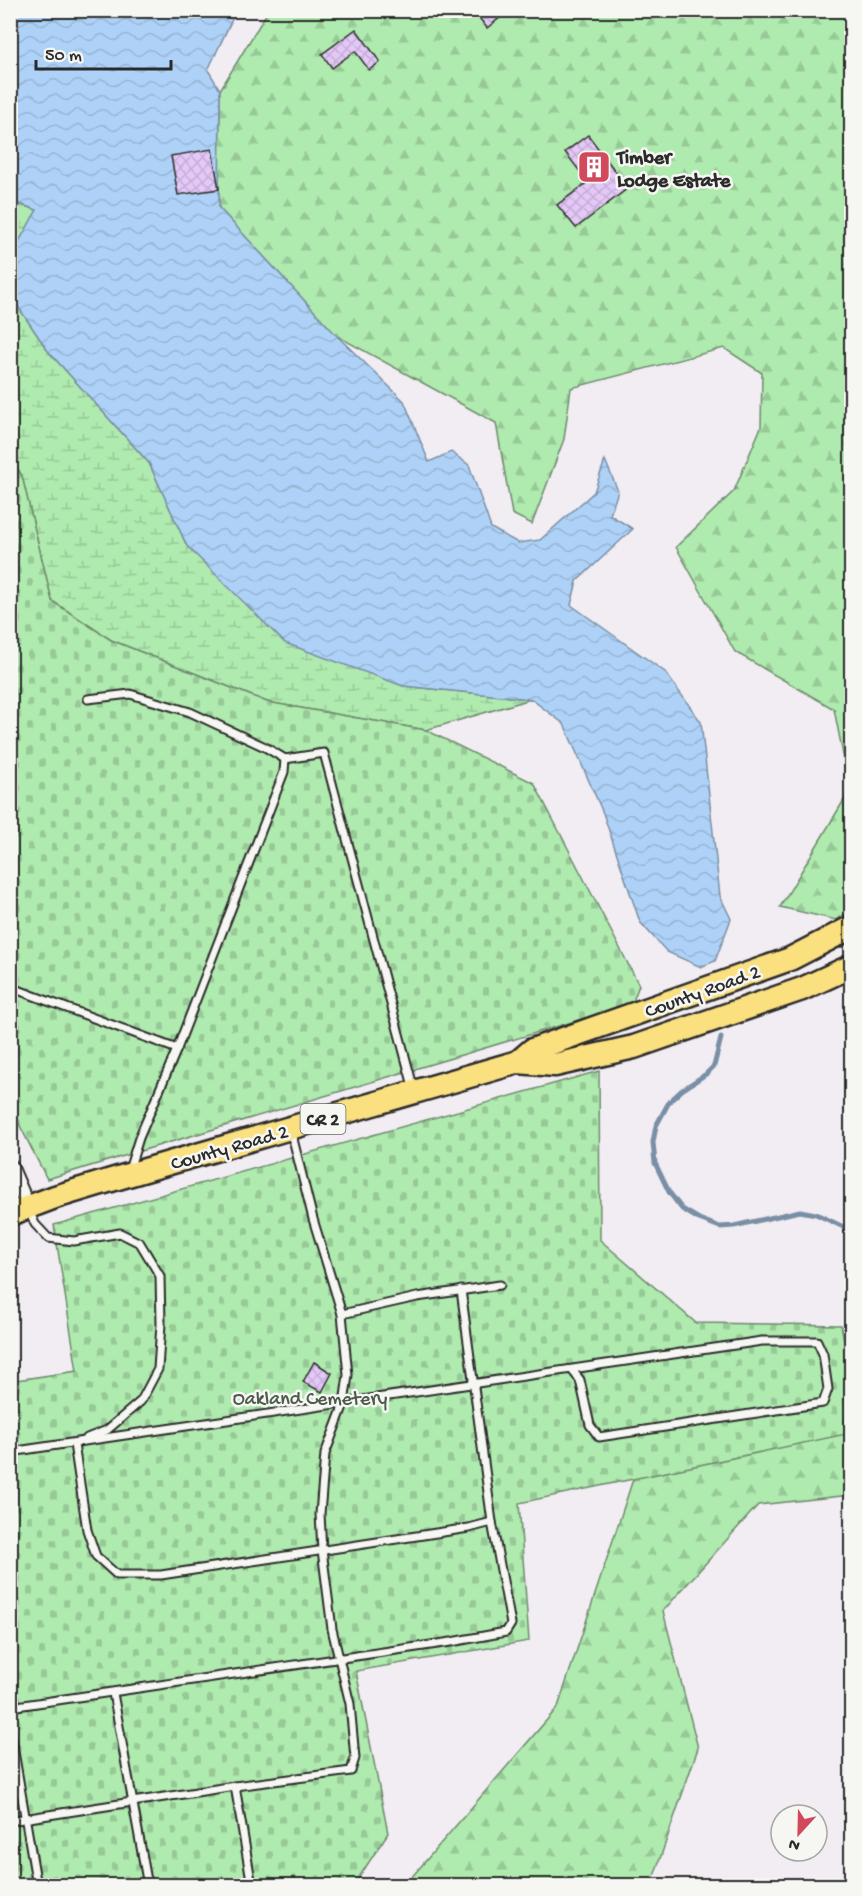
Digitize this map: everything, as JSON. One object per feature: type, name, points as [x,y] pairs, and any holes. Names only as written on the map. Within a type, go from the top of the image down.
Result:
[{"type":"main road","name":"County Road 2","points":[[518,1062],[532,1050],[790,958],[852,927]]},
{"type":"main road","name":"County Road 2","points":[[19,1211],[128,1175],[518,1062],[555,1065],[634,1047],[801,989],[852,966]]},
{"type":"street","points":[[10,1166],[19,1211]]},
{"type":"lane","points":[[88,699],[130,694],[190,712],[265,747],[285,759],[324,753],[415,1092]]},
{"type":"lane","points":[[128,1175],[139,1137],[177,1049],[284,772],[285,759]]},
{"type":"lane","points":[[10,987],[177,1049]]},
{"type":"lane","points":[[10,1821],[235,1786],[351,1771],[355,1758],[350,1704],[332,1629],[321,1550],[320,1514],[325,1454],[344,1404],[348,1375],[342,1314],[313,1219],[291,1128]]},
{"type":"lane","points":[[19,1211],[48,1238],[74,1241],[120,1233],[140,1243],[160,1276],[161,1324],[158,1369],[141,1401],[107,1430],[74,1444]]},
{"type":"lane","points":[[342,1314],[417,1297],[500,1285]]},
{"type":"lane","points":[[10,1707],[506,1632],[511,1624],[492,1522],[461,1290]]},
{"type":"lane","points":[[10,1452],[762,1341],[817,1341],[823,1354],[828,1389],[823,1403],[599,1437],[590,1425],[580,1380],[572,1370]]},
{"type":"lane","points":[[74,1444],[87,1530],[96,1556],[117,1575],[161,1575],[469,1528],[492,1522]]},
{"type":"lane","points":[[113,1692],[148,1886]]},
{"type":"lane","points":[[10,1728],[37,1886]]},
{"type":"lane","points":[[235,1786],[252,1886]]},
{"type":"green space","points":[[268,11],[851,11],[851,910],[836,920],[780,907],[850,790],[834,709],[735,652],[676,547],[734,491],[761,427],[762,373],[724,348],[571,388],[564,439],[532,524],[512,514],[496,423],[337,336],[219,208],[220,90]]},
{"type":"green space","points":[[10,201],[37,210],[16,247],[11,296],[48,351],[149,463],[187,546],[403,686],[531,699],[426,730],[267,702],[111,640],[52,601],[22,476],[11,456]]},
{"type":"green space","points":[[10,456],[22,476],[52,601],[111,640],[267,702],[426,730],[534,783],[639,985],[632,1004],[47,1179],[11,1108]]},
{"type":"green space","name":"Oakland Cemetery","points":[[599,1071],[600,1240],[696,1323],[841,1325],[851,1375],[851,1433],[519,1503],[529,1641],[356,1671],[388,1833],[354,1885],[11,1885],[10,1381],[77,1371],[54,1225]]},
{"type":"green space","points":[[851,1405],[851,1495],[758,1505],[663,1611],[698,1748],[651,1885],[404,1886],[558,1707],[640,1458]]},
{"type":"water","points":[[11,11],[236,11],[208,70],[220,90],[219,208],[337,336],[404,401],[429,462],[451,452],[469,465],[491,528],[518,543],[540,540],[594,492],[605,460],[618,491],[610,515],[633,529],[577,581],[571,605],[665,672],[701,722],[720,896],[731,919],[715,961],[701,967],[667,952],[640,922],[603,813],[564,724],[531,699],[403,686],[285,643],[187,546],[149,463],[48,351],[11,296],[16,247],[37,210],[11,201]]},
{"type":"building","points":[[473,10],[510,10],[487,28]]},
{"type":"building","points":[[356,29],[380,62],[369,70],[355,51],[332,68],[322,54]]},
{"type":"building","name":"Timber Lodge Estate","points":[[588,135],[628,188],[576,228],[557,205],[588,182],[565,152]]},
{"type":"building","points":[[212,149],[219,189],[178,195],[171,156]]},
{"type":"building","points":[[314,1362],[332,1373],[322,1392],[303,1382]]},
{"type":"waterway","points":[[721,1038],[714,1066],[669,1102],[656,1126],[653,1142],[655,1163],[669,1192],[682,1209],[720,1227],[800,1211],[816,1214],[852,1231]]},
{"type":"place","name":"Timber Lodge Estate","points":[[594,167]]}]
